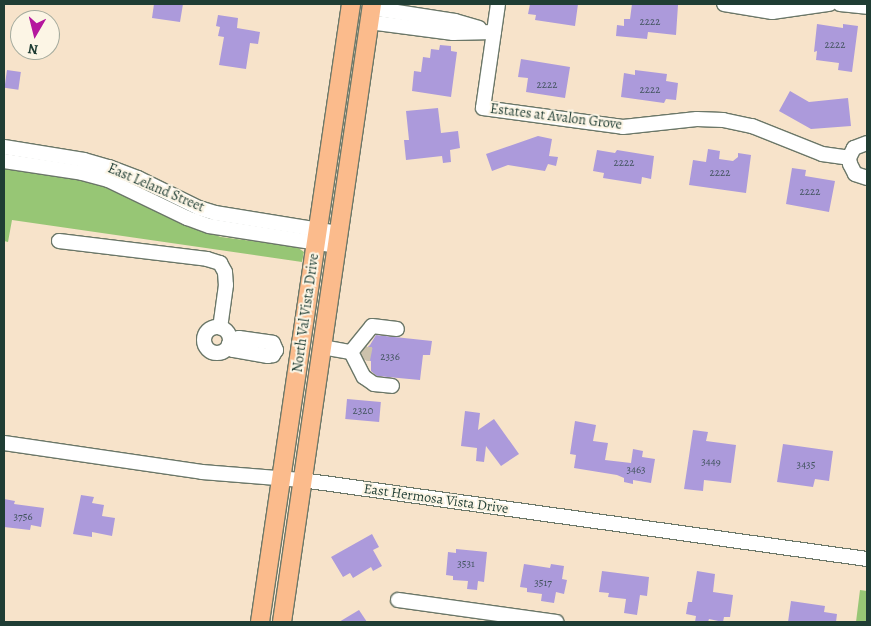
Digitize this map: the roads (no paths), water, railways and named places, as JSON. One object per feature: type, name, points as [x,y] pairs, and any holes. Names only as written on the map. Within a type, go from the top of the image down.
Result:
[{"type":"main road","name":"North Val Vista Drive","points":[[260,622],[351,4]]},
{"type":"main road","name":"North Val Vista Drive","points":[[282,622],[371,11]]},
{"type":"street","name":"Estates at Avalon Grove","points":[[498,4],[483,108],[623,127],[697,119],[723,120],[752,126],[822,154],[850,158]]},
{"type":"street","points":[[724,4],[772,12],[828,4]]},
{"type":"street","points":[[840,4],[867,7]]},
{"type":"street","points":[[371,11],[453,33],[494,32]]},
{"type":"street","points":[[867,143],[854,148],[850,158],[855,174],[867,178]]},
{"type":"street","name":"East Leland Street","points":[[4,147],[84,160],[109,167],[138,178],[199,208],[317,237]]},
{"type":"street","name":"East Leland Street","points":[[4,161],[60,168],[108,180],[187,218],[209,226],[338,240]]},
{"type":"street","points":[[59,241],[207,259],[220,263],[225,272],[226,285],[220,328]]},
{"type":"street","points":[[351,352],[365,341],[372,326],[397,328]]},
{"type":"street","points":[[230,344],[228,333],[220,328],[213,328],[206,332],[204,340],[206,348],[218,353],[226,350],[234,339],[240,338],[273,343],[276,350],[300,353]]},
{"type":"street","points":[[322,347],[351,352],[361,362],[364,378],[374,384],[392,386]]},
{"type":"street","name":"East Hermosa Vista Drive","points":[[4,443],[202,472],[302,480],[867,559]]},
{"type":"street","points":[[398,600],[556,622]]},
{"type":"tunnel","points":[[363,360],[366,345]]}]
